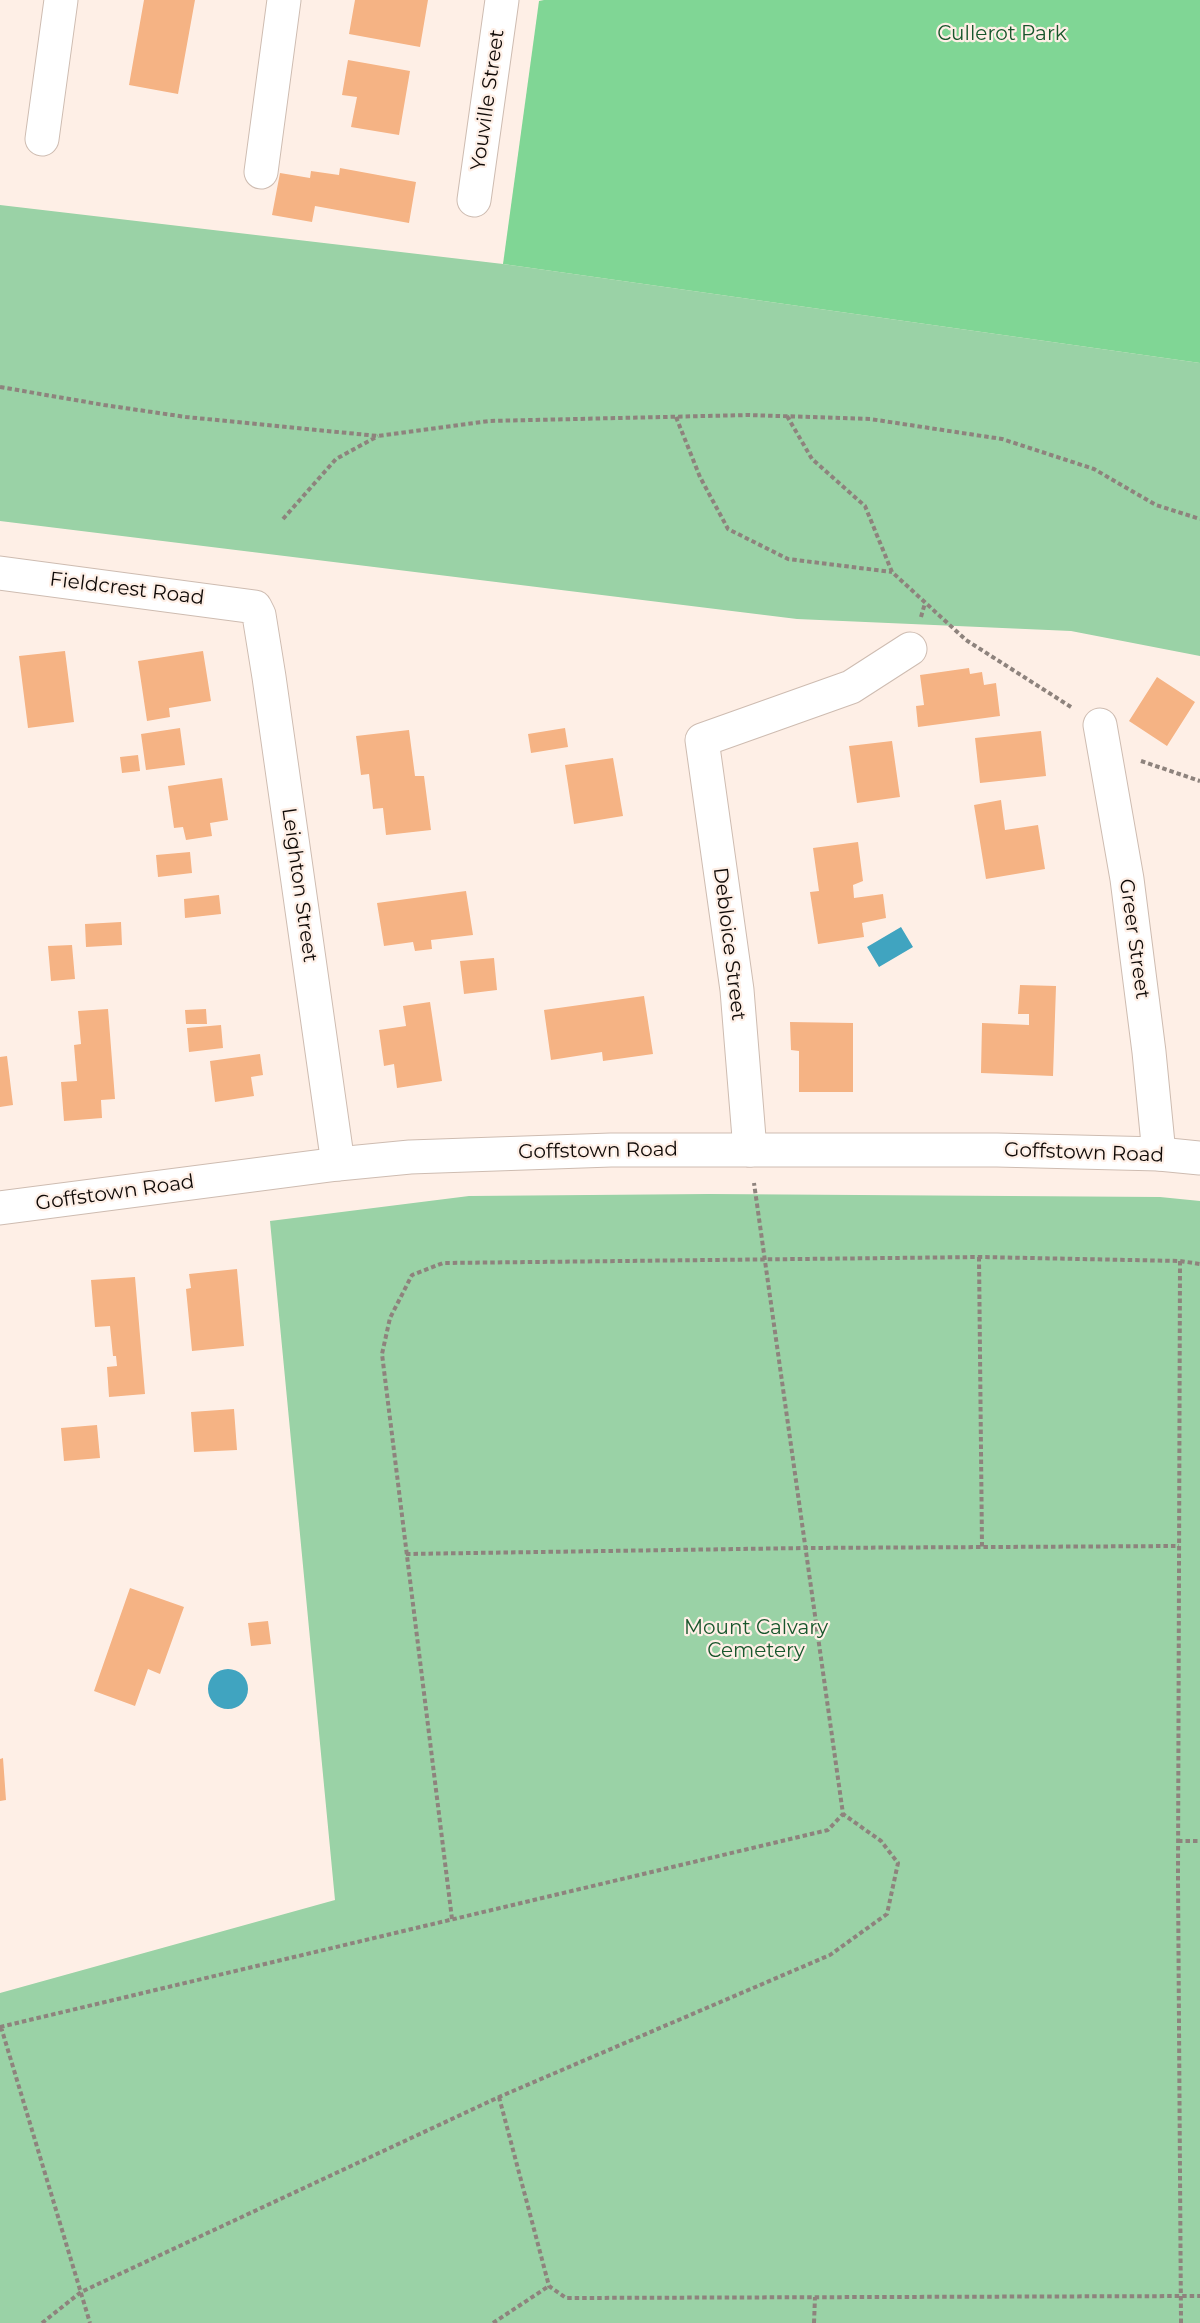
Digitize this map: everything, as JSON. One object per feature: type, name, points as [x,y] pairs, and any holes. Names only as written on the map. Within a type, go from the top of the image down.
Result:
[{"type":"street","points":[[42,139],[61,0]]},
{"type":"street","points":[[261,172],[284,0]]},
{"type":"street","name":"Youville Street","points":[[474,200],[502,0]]},
{"type":"street","name":"Fieldcrest Road","points":[[0,573],[255,607]]},
{"type":"street","name":"Leighton Street","points":[[255,607],[259,615],[269,677],[338,1164]]},
{"type":"street","name":"Debloice Street","points":[[750,1150],[737,990],[702,740],[851,687],[910,649]]},
{"type":"street","name":"Greer Street","points":[[1102,737],[1127,879],[1149,1052],[1159,1154]]},
{"type":"street","name":"Goffstown Road","points":[[0,1208],[338,1164],[410,1157],[600,1150],[997,1150],[1159,1154],[1200,1158]]},
{"type":"path","points":[[0,387],[186,417],[378,436],[489,422],[787,416],[870,419],[1002,439],[1094,469],[1156,505],[1200,519]]},
{"type":"path","points":[[787,416],[812,459],[865,506],[892,572],[966,640],[1102,737],[1200,781]]},
{"type":"path","points":[[675,417],[700,477],[728,529],[788,559],[892,572]]},
{"type":"path","points":[[283,519],[336,459],[378,436]]},
{"type":"path","points":[[42,2323],[81,2292],[499,2097],[830,1955],[887,1914],[898,1863],[881,1841],[843,1814],[750,1150]]},
{"type":"path","points":[[979,1257],[982,1547]]},
{"type":"path","points":[[452,1919],[381,1354],[390,1318],[412,1275],[443,1263],[979,1257],[1200,1264]]},
{"type":"path","points":[[1180,1262],[1178,1841],[1181,2323]]},
{"type":"path","points":[[406,1554],[805,1548],[1179,1546]]},
{"type":"path","points":[[90,2323],[1,2027],[828,1830],[843,1814]]},
{"type":"path","points":[[1178,1841],[1200,1841]]},
{"type":"path","points":[[499,2097],[549,2286],[566,2298],[1200,2296]]},
{"type":"path","points":[[493,2323],[549,2286]]},
{"type":"path","points":[[814,2323],[815,2297]]},
{"type":"green space","name":"Cullerot Park","points":[[1200,0],[1200,363],[503,264],[539,1]]},
{"type":"green space","points":[[0,205],[503,264],[1200,363],[1200,656],[1071,631],[797,619],[0,521]]},
{"type":"green space","name":"Mount Calvary Cemetery","points":[[709,1194],[1160,1197],[1200,1201],[1200,2323],[0,2323],[0,1993],[335,1900],[270,1221],[469,1196]]},
{"type":"water","points":[[901,927],[913,947],[879,967],[867,947]]},
{"type":"water","points":[[228,1669],[242,1675],[248,1689],[242,1703],[228,1709],[214,1703],[208,1689],[214,1675]]},
{"type":"building","points":[[144,0],[195,0],[178,94],[129,85]]},
{"type":"building","points":[[355,0],[428,0],[420,47],[349,34]]},
{"type":"building","points":[[348,60],[410,71],[399,135],[351,127],[357,97],[342,95]]},
{"type":"building","points":[[340,168],[416,182],[409,223],[315,206],[312,222],[272,215],[280,173],[310,178],[311,171],[339,175]]},
{"type":"building","points":[[65,651],[74,722],[28,728],[19,656]]},
{"type":"building","points":[[203,651],[211,701],[169,708],[170,717],[147,721],[138,661]]},
{"type":"building","points":[[969,668],[970,674],[982,672],[984,685],[996,683],[1000,716],[918,727],[916,706],[924,705],[920,675]]},
{"type":"building","points":[[1157,677],[1195,702],[1167,746],[1129,721]]},
{"type":"building","points":[[180,728],[185,765],[146,770],[141,734]]},
{"type":"building","points":[[565,728],[568,747],[531,753],[528,734]]},
{"type":"building","points":[[409,730],[415,776],[424,776],[431,830],[386,835],[383,808],[373,809],[369,774],[361,775],[356,736]]},
{"type":"building","points":[[1041,731],[1046,776],[980,783],[975,738]]},
{"type":"building","points":[[892,741],[900,797],[857,803],[849,746]]},
{"type":"building","points":[[138,755],[140,771],[122,773],[120,757]]},
{"type":"building","points":[[613,758],[623,816],[574,824],[565,765]]},
{"type":"building","points":[[222,778],[228,820],[210,823],[212,836],[186,840],[183,827],[174,828],[168,786]]},
{"type":"building","points":[[1001,800],[1005,830],[1038,825],[1045,869],[986,879],[974,805]]},
{"type":"building","points":[[858,842],[863,881],[853,885],[854,898],[883,894],[886,918],[862,923],[864,937],[818,944],[810,892],[819,891],[813,848]]},
{"type":"building","points":[[190,852],[192,873],[158,877],[156,855]]},
{"type":"building","points":[[466,891],[473,935],[431,940],[432,949],[415,951],[413,942],[384,946],[377,903]]},
{"type":"building","points":[[219,895],[221,914],[185,918],[184,899]]},
{"type":"building","points":[[121,922],[122,945],[86,947],[85,924]]},
{"type":"building","points":[[72,945],[75,979],[51,981],[48,946]]},
{"type":"building","points":[[494,958],[497,990],[464,994],[460,961]]},
{"type":"building","points":[[1020,985],[1056,986],[1053,1076],[981,1073],[982,1023],[1029,1025],[1029,1014],[1018,1014]]},
{"type":"building","points":[[644,996],[653,1054],[603,1061],[602,1052],[551,1060],[544,1010]]},
{"type":"building","points":[[430,1002],[442,1081],[397,1088],[394,1064],[384,1066],[379,1030],[406,1026],[403,1006]]},
{"type":"building","points":[[108,1009],[115,1099],[101,1100],[102,1118],[64,1121],[61,1082],[77,1081],[74,1045],[81,1044],[78,1011]]},
{"type":"building","points":[[206,1009],[207,1024],[186,1024],[185,1010]]},
{"type":"building","points":[[790,1022],[853,1023],[853,1092],[799,1092],[799,1051],[791,1050]]},
{"type":"building","points":[[221,1025],[223,1048],[189,1052],[187,1028]]},
{"type":"building","points":[[260,1054],[263,1075],[251,1077],[254,1096],[215,1102],[210,1061]]},
{"type":"building","points":[[7,1056],[13,1105],[0,1107],[0,1057]]},
{"type":"building","points":[[237,1269],[244,1346],[192,1351],[186,1289],[191,1288],[189,1274]]},
{"type":"building","points":[[135,1277],[145,1394],[109,1397],[107,1367],[117,1366],[116,1356],[113,1356],[110,1326],[95,1327],[91,1280]]},
{"type":"building","points":[[234,1409],[237,1450],[194,1452],[191,1412]]},
{"type":"building","points":[[97,1425],[100,1458],[64,1461],[61,1428]]},
{"type":"building","points":[[130,1588],[184,1607],[160,1674],[148,1669],[135,1706],[94,1691]]},
{"type":"building","points":[[268,1621],[271,1644],[251,1646],[248,1623]]},
{"type":"building","points":[[3,1758],[6,1800],[0,1801],[0,1759]]}]
